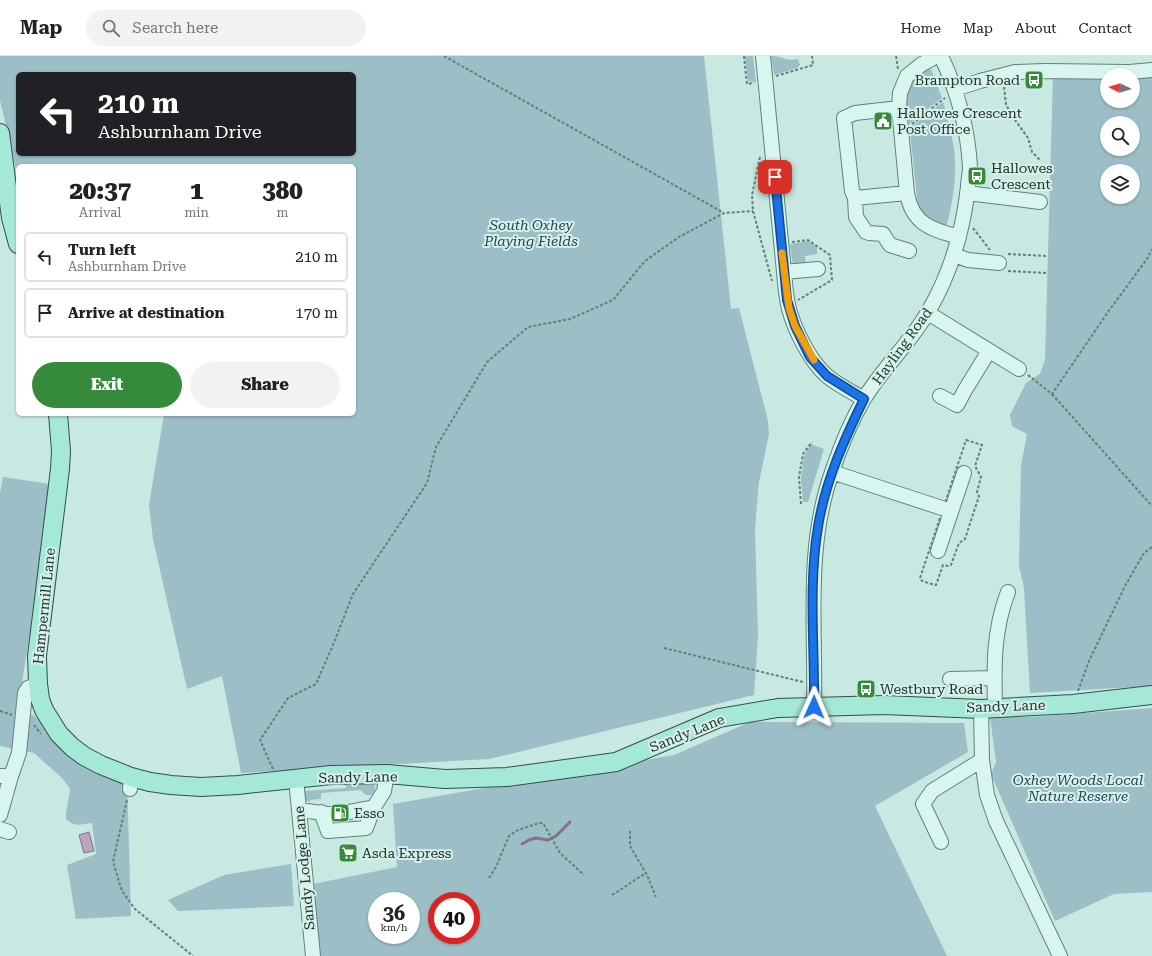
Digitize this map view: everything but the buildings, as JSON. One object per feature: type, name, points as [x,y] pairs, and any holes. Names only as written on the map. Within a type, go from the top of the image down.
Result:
[{"type":"main road","points":[[0,132],[11,218],[16,237]]},
{"type":"main road","name":"Hampermill Lane","points":[[58,416],[61,451],[60,469],[38,643],[37,669],[40,699],[44,710],[59,734],[84,756],[130,783],[150,782],[201,787],[296,779]]},
{"type":"main road","name":"Sandy Lane","points":[[296,779],[331,775],[387,774],[445,779],[507,777],[616,762],[719,718],[778,708],[884,705],[988,708],[1073,704],[1152,695]]},
{"type":"street","points":[[763,56],[787,300],[791,316],[810,357],[827,376],[864,399]]},
{"type":"street","points":[[937,56],[922,64],[907,76],[900,93],[899,108],[909,204],[912,211],[930,228],[959,237]]},
{"type":"street","name":"Hayling Road","points":[[814,707],[813,570],[822,507],[832,472],[846,437],[864,399],[928,313],[945,278],[959,237],[970,168],[964,127],[956,92],[942,56]]},
{"type":"street","points":[[956,92],[999,76],[1015,72],[1129,72],[1152,70]]},
{"type":"street","points":[[899,108],[855,113],[844,118],[852,191],[855,198],[856,217],[869,234],[883,234],[890,245],[909,251]]},
{"type":"street","points":[[855,198],[908,193]]},
{"type":"street","points":[[967,193],[1040,202]]},
{"type":"street","points":[[954,255],[968,260],[995,258]]},
{"type":"street","points":[[784,272],[818,269]]},
{"type":"street","points":[[928,313],[1019,368]]},
{"type":"street","points":[[940,396],[957,405],[989,351]]},
{"type":"street","points":[[832,472],[951,511]]},
{"type":"street","points":[[938,551],[964,473]]},
{"type":"street","points":[[1008,592],[998,624],[995,646],[994,678],[988,708],[982,760],[987,795],[996,821],[1060,956]]},
{"type":"street","points":[[950,679],[994,678]]},
{"type":"street","points":[[0,815],[6,776],[19,753],[25,693],[28,688],[38,684]]},
{"type":"street","points":[[941,842],[923,804],[932,791],[982,760]]},
{"type":"street","points":[[299,811],[308,810],[328,814],[374,807],[384,791],[387,774]]},
{"type":"street","name":"Sandy Lodge Lane","points":[[296,779],[313,956]]},
{"type":"path","points":[[444,56],[724,213]]},
{"type":"path","points":[[744,56],[747,84],[765,81],[813,65],[812,56]]},
{"type":"path","points":[[896,56],[898,70]]},
{"type":"path","points":[[999,76],[1004,87],[1006,104],[1010,113],[1028,138],[1032,152],[1041,161]]},
{"type":"path","points":[[901,130],[906,129],[944,99],[956,92]]},
{"type":"path","points":[[772,145],[762,148],[752,195],[753,211],[772,282]]},
{"type":"path","points":[[275,773],[260,740],[288,698],[316,684],[353,594],[427,483],[436,447],[487,362],[528,327],[570,319],[613,300],[645,261],[679,237],[724,213],[753,211]]},
{"type":"path","points":[[973,228],[995,258]]},
{"type":"path","points":[[1052,394],[1108,312],[1147,259],[1152,249]]},
{"type":"path","points":[[1019,368],[1052,394],[1152,506]]},
{"type":"path","points":[[801,504],[799,477],[803,454],[812,442]]},
{"type":"path","points":[[1073,704],[1089,660],[1125,586],[1144,553],[1152,547]]},
{"type":"path","points":[[664,648],[805,682],[815,683]]},
{"type":"path","points":[[130,783],[113,862],[122,890],[136,909],[193,956]]},
{"type":"path","points":[[488,878],[496,867],[509,836],[518,830],[539,823],[543,823],[560,853],[584,875]]},
{"type":"path","points":[[630,831],[630,846],[650,880],[656,897]]},
{"type":"path","points":[[612,895],[646,873]]},
{"type":"green space","name":"South Oxhey Playing Fields","points":[[0,56],[704,56],[731,309],[739,308],[768,421],[769,434],[759,482],[755,529],[758,636],[754,695],[489,759],[241,773],[222,676],[187,689],[153,539],[149,505],[164,416],[356,416],[356,164],[16,164],[16,169],[0,100]]},
{"type":"green space","points":[[745,56],[753,56],[756,82],[748,81]]},
{"type":"green space","points":[[771,56],[790,60],[798,59],[800,65],[797,68],[774,75]]},
{"type":"green space","points":[[929,64],[942,98],[909,124],[908,115],[904,114],[903,107],[909,83]]},
{"type":"green space","points":[[1152,75],[1152,686],[1030,693],[1024,588],[1019,566],[1021,466],[1027,434],[1012,426],[1010,415],[1026,383],[1040,374],[1045,360],[1053,76],[1100,76],[1100,108],[1140,108],[1140,76]]},
{"type":"green space","points":[[943,102],[952,138],[955,160],[953,194],[946,228],[927,218],[914,202],[917,198],[910,131],[906,131]]},
{"type":"green space","points":[[808,241],[817,247],[817,254],[805,256],[806,263],[793,267],[790,244]]},
{"type":"green space","points":[[811,444],[824,449],[808,502],[803,502],[801,478],[804,456]]},
{"type":"green space","points":[[3,477],[50,484],[41,563],[18,708],[36,717],[69,756],[127,781],[131,916],[76,919],[67,865],[96,854],[92,823],[81,825],[73,824],[66,819],[70,789],[62,778],[34,753],[0,746],[0,493]]},
{"type":"green space","name":"Oxhey Woods Local Nature Reserve","points":[[1152,708],[1152,892],[1114,894],[1055,921],[991,774],[996,762],[990,717],[1031,717]]},
{"type":"green space","points":[[750,722],[964,723],[968,752],[875,806],[947,956],[319,956],[313,884],[397,867],[393,804],[674,755]]},
{"type":"green space","points":[[346,781],[373,781],[375,790],[371,795],[366,795],[360,790],[321,793],[321,799],[310,800],[310,802],[304,800],[304,791],[346,788]]},
{"type":"green space","points":[[291,864],[294,906],[178,911],[168,900],[224,875]]},
{"type":"shaded area","points":[[89,832],[94,851],[84,853],[79,835]]},
{"type":"waterway","points":[[522,844],[536,838],[548,840],[556,836],[570,822]]},
{"type":"slow traffic","points":[[782,253],[789,308],[795,326],[810,357],[814,360]]},
{"type":"place","name":"Brampton Road","points":[[1034,80]]},
{"type":"place","name":"Hallowes Crescent Post Office","points":[[883,121]]},
{"type":"place","name":"Hallowes Crescent","points":[[977,176]]},
{"type":"place","name":"Westbury Road","points":[[866,689]]},
{"type":"place","name":"Esso","points":[[340,813]]},
{"type":"place","name":"Asda Express","points":[[348,853]]},
{"type":"route","points":[[775,177],[787,300],[795,326],[810,357],[827,376],[864,399],[846,437],[832,472],[825,493],[818,528],[813,570],[814,707]]}]
